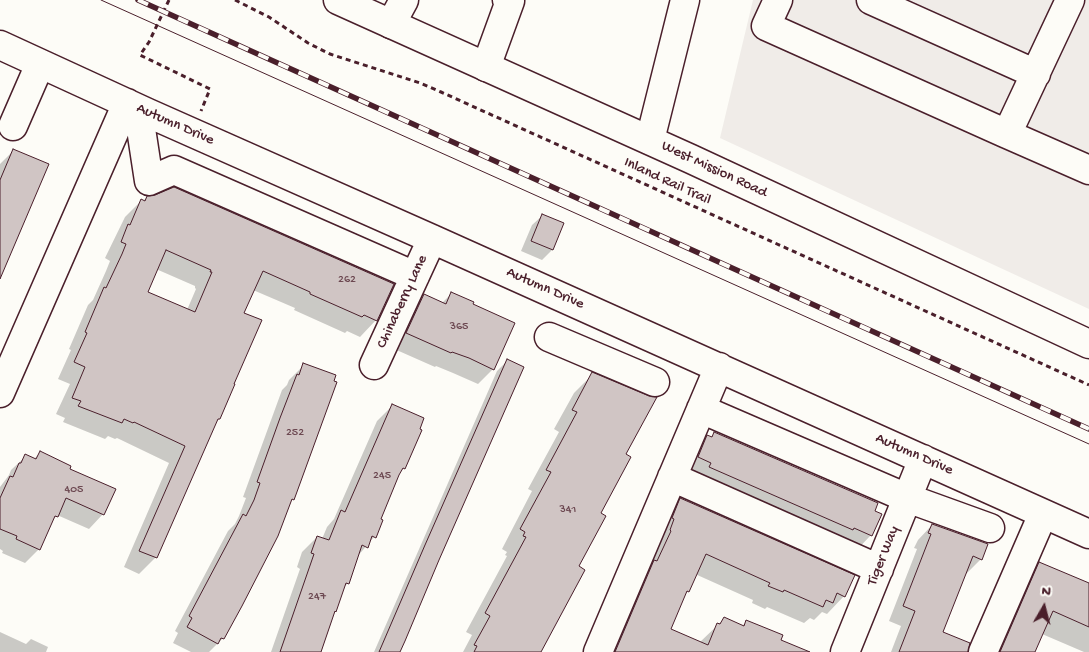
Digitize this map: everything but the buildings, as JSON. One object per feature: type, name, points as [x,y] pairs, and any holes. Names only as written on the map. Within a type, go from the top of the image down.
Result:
[{"type":"street","name":"West Mission Road","points":[[338,0],[650,140],[1089,344]]},
{"type":"street","points":[[391,24],[404,0]]},
{"type":"street","points":[[486,66],[510,1],[508,0]]},
{"type":"street","points":[[650,140],[685,0]]},
{"type":"street","points":[[778,0],[766,26],[1089,170]]},
{"type":"street","points":[[871,0],[1036,74]]},
{"type":"street","points":[[1007,134],[1070,0]]},
{"type":"street","name":"Autumn Drive","points":[[0,45],[1089,534]]},
{"type":"street","points":[[13,126],[40,64]]},
{"type":"street","points":[[133,106],[149,181],[174,170],[415,276]]},
{"type":"street","points":[[0,393],[133,106]]},
{"type":"street","name":"Chinaberry Lane","points":[[374,364],[432,239]]},
{"type":"street","points":[[549,337],[655,382]]},
{"type":"street","points":[[598,652],[719,368]]},
{"type":"street","points":[[701,409],[907,498],[990,528]]},
{"type":"street","name":"Tiger Way","points":[[845,652],[923,459]]},
{"type":"street","points":[[672,477],[879,569]]},
{"type":"street","points":[[983,652],[1043,514]]},
{"type":"path","points":[[170,0],[150,42],[140,56],[210,89],[199,117]]},
{"type":"path","name":"Inland Rail Trail","points":[[235,0],[269,17],[308,43],[330,54],[420,83],[441,92],[1089,385]]},
{"type":"shaded area","points":[[753,0],[1089,0],[1089,309],[720,138]]},
{"type":"tram line","points":[[101,0],[1089,444]]},
{"type":"railway","points":[[138,0],[1089,429]]}]
